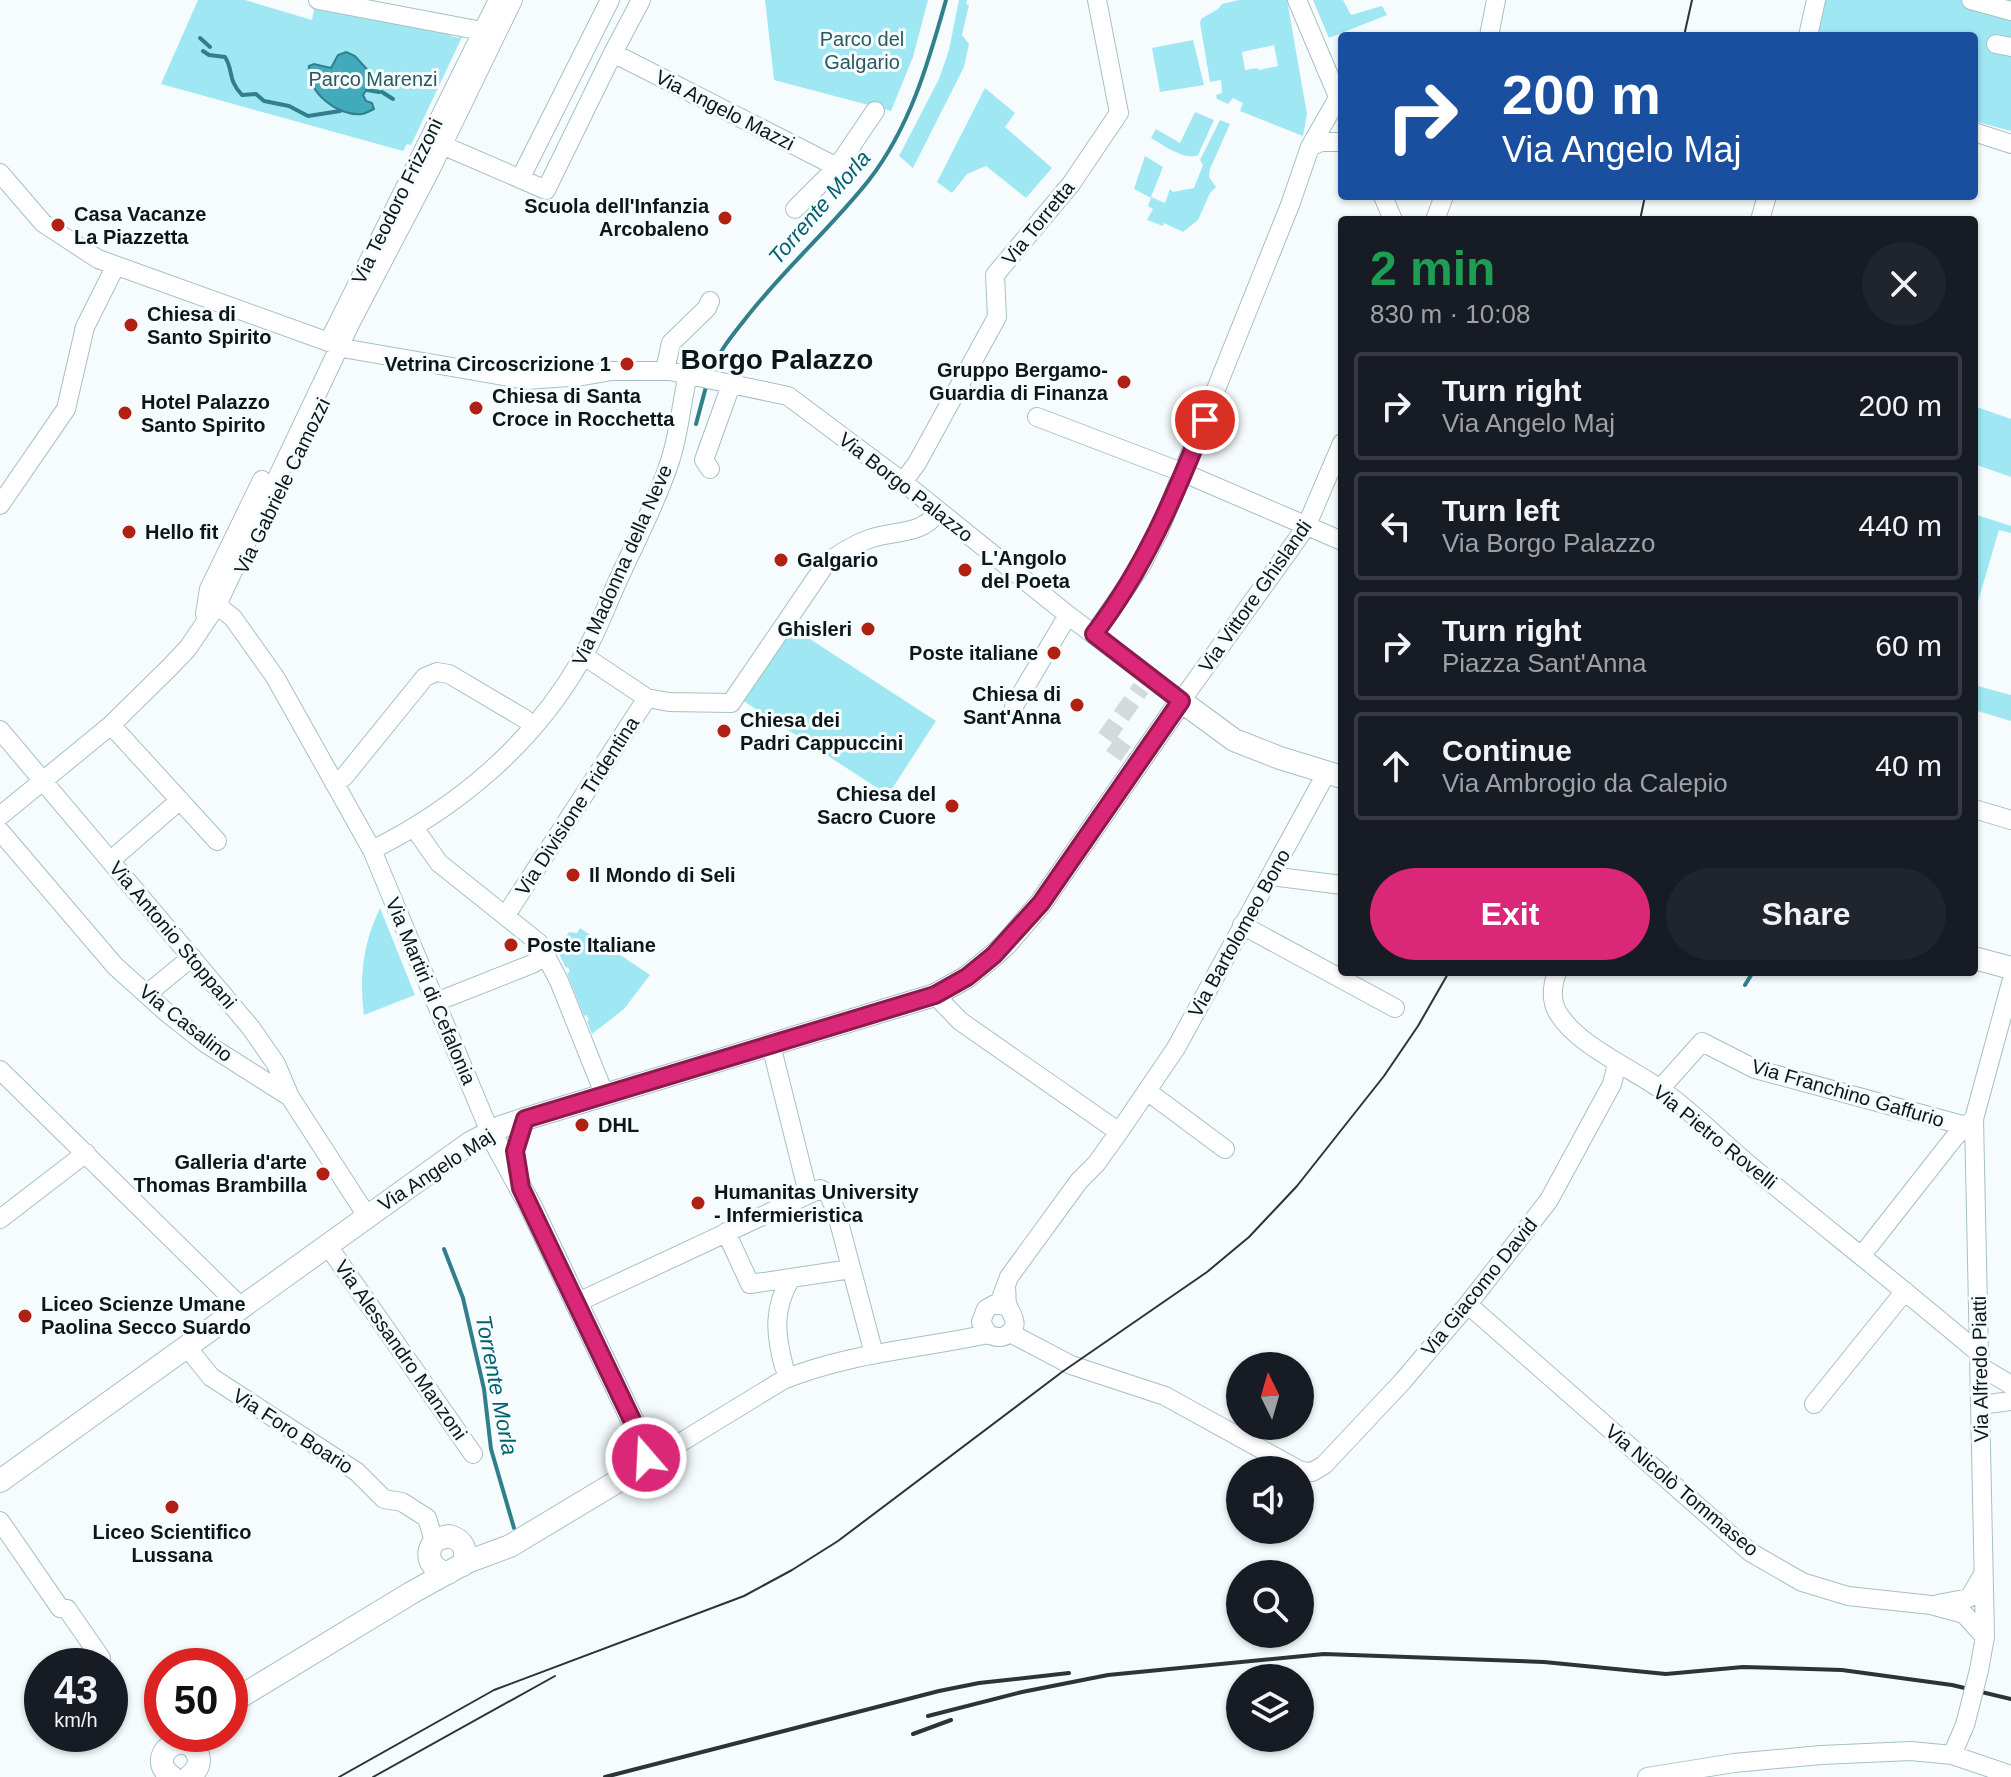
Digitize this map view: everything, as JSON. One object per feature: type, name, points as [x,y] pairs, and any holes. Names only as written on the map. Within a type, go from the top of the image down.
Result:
[{"type":"main road","name":"Via Borgo Palazzo","points":[[1181,701],[1234,740],[1334,775]]},
{"type":"main road","name":"Via Angelo Maj","points":[[0,1481],[367,1216],[490,1132],[935,995],[967,977],[994,955],[1041,903],[1181,701]]},
{"type":"main road","points":[[1978,959],[2011,968]]},
{"type":"main road","points":[[521,1188],[515,1151],[525,1119]]},
{"type":"main road","points":[[248,1692],[456,1569],[510,1546],[651,1455],[521,1188],[490,1132]]},
{"type":"main road","name":"Via Foro Boario","points":[[434,1541],[446,1536],[459,1540],[465,1550],[456,1569]]},
{"type":"main road","points":[[165,1752],[163,1768],[172,1777]]},
{"type":"main road","points":[[189,1777],[198,1766],[197,1752]]},
{"type":"street","points":[[318,0],[482,31]]},
{"type":"street","name":"Via Teodoro Frizzoni","points":[[350,321],[498,0]]},
{"type":"street","name":"Via Teodoro Frizzoni","points":[[350,321],[445,147],[451,128],[513,0]]},
{"type":"street","points":[[520,179],[610,0]]},
{"type":"street","points":[[445,147],[546,190],[641,0]]},
{"type":"street","name":"Via Torretta","points":[[903,482],[917,463],[997,317],[995,275],[1071,184],[1119,113],[1097,0]]},
{"type":"street","points":[[1297,0],[1338,97]]},
{"type":"street","points":[[1490,32],[1496,0]]},
{"type":"street","points":[[1809,32],[1816,0]]},
{"type":"street","points":[[1971,0],[2011,11]]},
{"type":"street","name":"Via Angelo Mazzi","points":[[613,53],[837,167]]},
{"type":"street","points":[[1094,634],[1133,578],[1159,531],[1290,205],[1310,147],[1338,105]]},
{"type":"street","points":[[795,209],[837,167],[875,111]]},
{"type":"street","points":[[1978,133],[2011,144]]},
{"type":"street","points":[[1310,147],[1321,142],[1338,142]]},
{"type":"street","name":"Via Borgo Palazzo","points":[[0,173],[43,223],[98,259],[334,350],[526,380],[612,371],[665,370],[788,396],[903,482],[1181,701]]},
{"type":"street","points":[[0,505],[66,409],[85,327],[115,267]]},
{"type":"street","points":[[665,370],[671,343],[707,308],[710,301]]},
{"type":"street","points":[[334,350],[350,321]]},
{"type":"street","name":"Via Gabriele Camozzi","points":[[0,816],[111,725],[170,667],[203,625],[226,558],[334,350]]},
{"type":"street","name":"Via Gabriele Camozzi","points":[[213,597],[230,595],[334,350]]},
{"type":"street","name":"Via Madonna della Neve","points":[[372,850],[415,829],[485,778],[533,727],[568,681],[584,656],[654,504],[670,462],[691,375]]},
{"type":"street","points":[[710,469],[704,460],[727,384]]},
{"type":"street","points":[[1037,417],[1184,473],[1338,539]]},
{"type":"street","name":"Via Vittore Ghislandi","points":[[1181,701],[1306,527],[1338,452]]},
{"type":"street","points":[[584,656],[647,698],[669,702],[731,703],[833,558],[871,538],[910,531],[930,523],[938,512]]},
{"type":"street","points":[[213,597],[233,618],[275,677],[372,850]]},
{"type":"street","points":[[1014,706],[1068,615]]},
{"type":"street","points":[[334,783],[344,777],[425,677],[437,672],[449,674],[525,719],[533,727]]},
{"type":"street","name":"Via Divisione Tridentina","points":[[506,915],[647,698]]},
{"type":"street","points":[[111,725],[217,841]]},
{"type":"street","name":"Via Antonio Stoppani","points":[[0,730],[192,957],[276,1064],[290,1097]]},
{"type":"street","name":"Via Bartolomeo Bono","points":[[985,1330],[983,1313],[1004,1299],[1009,1277],[1079,1181],[1096,1164],[1176,1048],[1270,876],[1334,775]]},
{"type":"street","points":[[110,861],[180,800]]},
{"type":"street","points":[[1978,810],[2011,820]]},
{"type":"street","points":[[415,829],[435,858],[539,943],[559,981],[605,1096]]},
{"type":"street","name":"Via Casalino","points":[[0,831],[115,966],[205,1043],[290,1097],[367,1216]]},
{"type":"street","name":"Via Martiri di Cefalonia","points":[[372,850],[490,1132]]},
{"type":"street","points":[[1270,876],[1338,884]]},
{"type":"street","points":[[1242,925],[1395,1008]]},
{"type":"street","points":[[436,1002],[532,964],[546,955]]},
{"type":"street","points":[[147,994],[192,957]]},
{"type":"street","name":"Via Pietro Rovelli","points":[[1556,976],[1553,999],[1557,1012],[1569,1026],[1617,1064],[1660,1089],[1905,1291],[2011,1385]]},
{"type":"street","name":"Via Alfredo Piatti","points":[[1952,1755],[1965,1725],[1985,1637],[1980,1360],[1970,1122],[2011,983]]},
{"type":"street","points":[[935,995],[960,1021],[1119,1132]]},
{"type":"street","name":"Via Franchino Gaffurio","points":[[1660,1089],[1703,1042],[1755,1069],[1970,1122]]},
{"type":"street","points":[[771,1045],[808,1193]]},
{"type":"street","name":"Via Giacomo David","points":[[1314,1471],[1324,1465],[1402,1382],[1469,1303],[1549,1200],[1612,1084],[1617,1064]]},
{"type":"street","points":[[0,1070],[241,1307]]},
{"type":"street","points":[[1147,1091],[1225,1149]]},
{"type":"street","points":[[1862,1255],[1970,1122]]},
{"type":"street","points":[[0,1219],[86,1153]]},
{"type":"street","points":[[576,1303],[820,1189],[828,1193],[836,1211],[874,1354]]},
{"type":"street","points":[[726,1232],[750,1284],[851,1269]]},
{"type":"street","name":"Via Alessandro Manzoni","points":[[328,1246],[473,1454]]},
{"type":"street","points":[[784,1367],[777,1340],[779,1299],[791,1278]]},
{"type":"street","points":[[1814,1404],[1905,1291]]},
{"type":"street","points":[[651,1455],[783,1380],[834,1362],[962,1340],[985,1330],[1001,1337],[1010,1333],[1015,1322],[1014,1313],[1004,1299]]},
{"type":"street","name":"Via Nicolò Tommaseo","points":[[1469,1303],[1750,1552],[1802,1582],[1848,1596],[1931,1605],[1964,1614],[1985,1637]]},
{"type":"street","name":"Via Giacomo David","points":[[1010,1333],[1071,1365],[1165,1396],[1274,1456]]},
{"type":"street","name":"Via Foro Boario","points":[[186,1346],[211,1377],[357,1472],[384,1499],[402,1502],[427,1518],[434,1541]]},
{"type":"street","points":[[1981,1405],[2011,1401]]},
{"type":"street","points":[[0,1521],[60,1608],[67,1609],[94,1648]]},
{"type":"street","name":"Via Nicolò Tommaseo","points":[[1931,1605],[1969,1598],[1982,1576]]},
{"type":"street","points":[[1647,1777],[1734,1763],[1911,1751],[1952,1755],[2011,1775]]},
{"type":"green space","name":"Parco Marenzi","points":[[198,0],[245,0],[312,20],[315,6],[453,30],[451,36],[459,38],[464,33],[411,145],[407,144],[403,151],[161,84]]},
{"type":"green space","name":"Parco del Galgario","points":[[765,0],[928,0],[913,57],[891,111],[774,80]]},
{"type":"green space","points":[[959,0],[967,0],[966,4],[969,5],[962,35],[969,44],[964,67],[913,168],[899,156],[939,79],[949,50]]},
{"type":"green space","points":[[1239,0],[1287,0],[1307,114],[1303,136],[1240,111],[1243,103],[1233,98],[1228,104],[1217,99],[1216,95],[1222,93],[1221,80],[1210,82],[1200,23],[1222,4]],"holes":[[[1274,45],[1278,66],[1245,70],[1242,52]]]},
{"type":"green space","points":[[1313,0],[1343,0],[1351,15],[1382,6],[1387,15],[1338,32],[1329,38]]},
{"type":"green space","points":[[1826,0],[2011,0],[2011,131],[1978,122],[1978,32],[1818,32]]},
{"type":"green space","points":[[1193,40],[1204,85],[1160,92],[1152,48]]},
{"type":"green space","points":[[985,88],[1015,113],[1005,127],[1052,168],[1026,198],[986,166],[967,174],[952,193],[937,182]]},
{"type":"green space","points":[[1195,112],[1214,120],[1198,155],[1180,154],[1151,138],[1156,129],[1180,143]]},
{"type":"green space","points":[[1220,120],[1230,124],[1210,169],[1209,177],[1216,187],[1198,220],[1183,232],[1164,223],[1163,226],[1147,220],[1153,209],[1148,206],[1151,198],[1134,189],[1145,156],[1163,167],[1151,197],[1165,203],[1170,189],[1173,192],[1194,188],[1203,165],[1200,160]]},
{"type":"green space","points":[[1978,407],[2011,419],[2011,477],[1978,465]]},
{"type":"green space","points":[[1978,515],[2011,526],[2011,533],[1999,530],[1978,601]]},
{"type":"green space","points":[[790,626],[936,721],[888,795],[742,700]]},
{"type":"green space","points":[[1978,686],[2011,695],[2011,721],[1978,711]]},
{"type":"green space","points":[[380,908],[415,995],[364,1015],[364,960]]},
{"type":"green space","points":[[580,928],[650,975],[624,1009],[592,1034],[587,1015],[584,1016],[567,973],[570,972],[568,967],[557,950],[569,932],[577,933]]},
{"type":"shaded area","points":[[346,52],[355,56],[375,78],[363,95],[374,109],[363,114],[334,107],[318,93],[309,75],[309,66],[314,64],[331,68],[338,55]]},
{"type":"waterway","name":"Torrente Morla","points":[[710,374],[721,351],[746,318],[854,198],[883,160],[907,117],[946,0]]},
{"type":"waterway","points":[[200,38],[210,47]]},
{"type":"waterway","points":[[203,51],[225,57],[234,84],[242,95],[256,94],[264,101],[289,106],[308,116],[340,111]]},
{"type":"waterway","points":[[367,90],[379,92]]},
{"type":"waterway","points":[[382,92],[393,99]]},
{"type":"waterway","name":"Torrente Morla","points":[[696,424],[707,383]]},
{"type":"waterway","points":[[1745,985],[1751,976]]},
{"type":"waterway","name":"Torrente Morla","points":[[444,1249],[463,1298],[484,1389],[491,1449],[514,1528]]},
{"type":"tunnel","points":[[1126,754],[1105,739],[1141,688]]},
{"type":"tram line","points":[[1685,32],[1692,0]]},
{"type":"tram line","points":[[1641,216],[1644,200]]},
{"type":"tram line","points":[[339,1777],[494,1690],[744,1596],[838,1541],[1062,1372],[1207,1272],[1249,1237],[1297,1186],[1384,1076],[1447,976]]},
{"type":"tram line","points":[[373,1777],[555,1676]]},
{"type":"railway","points":[[928,1716],[1022,1692],[1108,1675],[1324,1654],[1544,1662],[1666,1674],[1743,1667],[1842,1670],[1952,1685],[2011,1699]]},
{"type":"railway","points":[[605,1777],[939,1691],[979,1683],[1069,1673]]},
{"type":"railway","points":[[913,1734],[951,1720]]},
{"type":"place","name":"Scuola dell'Infanzia Arcobaleno","points":[[725,218]]},
{"type":"place","name":"Casa Vacanze La Piazzetta","points":[[58,225]]},
{"type":"place","name":"Chiesa di Santo Spirito","points":[[131,325]]},
{"type":"place","name":"Vetrina Circoscrizione 1","points":[[627,364]]},
{"type":"place","name":"Gruppo Bergamo- Guardia di Finanza","points":[[1124,382]]},
{"type":"place","name":"Chiesa di Santa Croce in Rocchetta","points":[[476,408]]},
{"type":"place","name":"Hotel Palazzo Santo Spirito","points":[[125,413]]},
{"type":"place","name":"Hello fit","points":[[129,532]]},
{"type":"place","name":"Galgario","points":[[781,560]]},
{"type":"place","name":"L'Angolo del Poeta","points":[[965,570]]},
{"type":"place","name":"Ghisleri","points":[[868,629]]},
{"type":"place","name":"Poste italiane","points":[[1054,653]]},
{"type":"place","name":"Chiesa di Sant'Anna","points":[[1077,705]]},
{"type":"place","name":"Chiesa dei Padri Cappuccini","points":[[724,731]]},
{"type":"place","name":"Chiesa del Sacro Cuore","points":[[952,806]]},
{"type":"place","name":"Il Mondo di Seli","points":[[573,875]]},
{"type":"place","name":"Poste Italiane","points":[[511,945]]},
{"type":"place","name":"DHL","points":[[582,1125]]},
{"type":"place","name":"Galleria d'arte Thomas Brambilla","points":[[323,1174]]},
{"type":"place","name":"Humanitas University - Infermieristica","points":[[698,1203]]},
{"type":"place","name":"Liceo Scienze Umane Paolina Secco Suardo","points":[[25,1316]]},
{"type":"place","name":"Liceo Scientifico Lussana","points":[[172,1507]]},
{"type":"district","name":"Borgo Palazzo","points":[[777,359]]},
{"type":"route","points":[[646,1458],[644,1445],[521,1188],[515,1151],[525,1119],[935,995],[967,977],[1006,944],[1041,903],[1181,701],[1094,634],[1141,566],[1179,486],[1205,420]]}]
